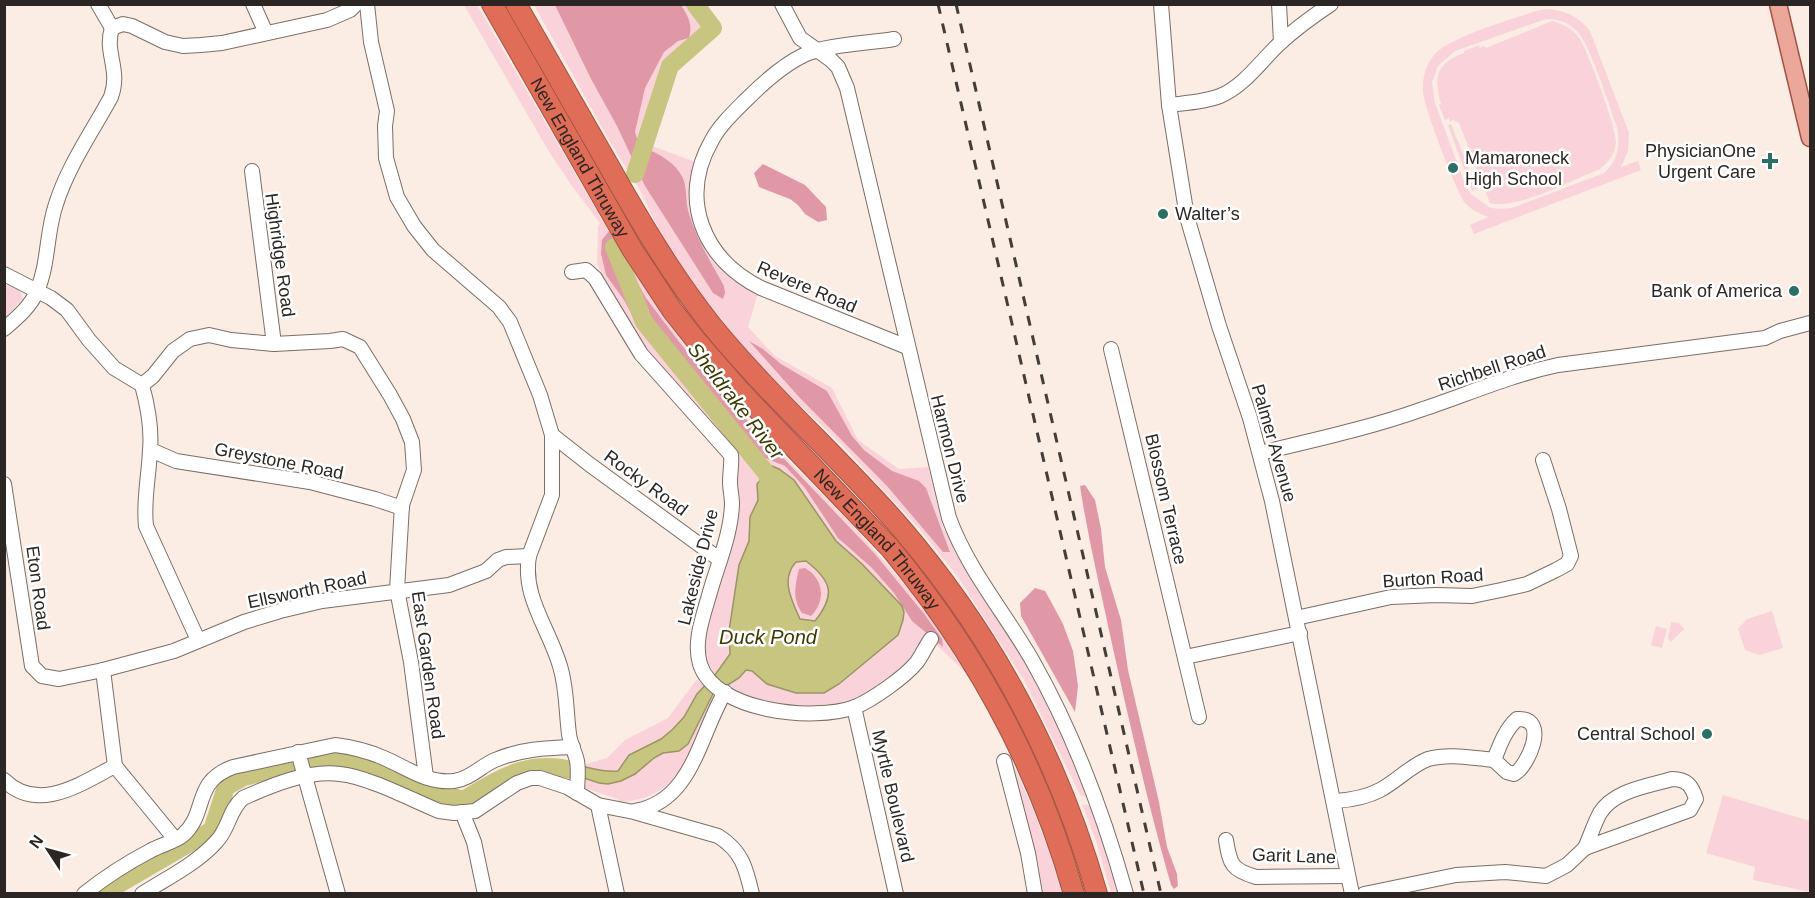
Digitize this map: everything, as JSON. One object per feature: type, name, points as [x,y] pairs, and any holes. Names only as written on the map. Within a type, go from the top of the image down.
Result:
[{"type":"highway","name":"New England Thruway","points":[[492,4],[632,249],[672,310],[733,384],[891,549],[955,634],[993,695],[1025,759],[1054,829],[1074,894]]},
{"type":"highway","name":"New England Thruway","points":[[516,4],[650,236],[689,296],[743,362],[898,525],[945,582],[979,630],[1022,703],[1053,768],[1079,835],[1097,894]]},
{"type":"main road","points":[[1778,4],[1810,138]]},
{"type":"street","points":[[4,329],[23,312],[37,291],[45,265],[49,228],[56,204],[68,173],[115,86],[116,74],[108,40],[112,28],[98,4]]},
{"type":"street","points":[[253,4],[266,33]]},
{"type":"street","points":[[112,28],[123,24],[132,26],[165,42],[183,46],[222,43],[327,20],[350,10],[356,4]]},
{"type":"street","points":[[367,4],[370,42],[380,74],[387,111],[386,158],[397,197],[414,226],[433,250],[459,275],[485,294],[510,322],[540,395],[552,435],[552,495],[527,565],[535,609],[560,664],[567,700],[569,736],[577,762],[577,788]]},
{"type":"street","name":"Harmon Drive","points":[[782,4],[801,38],[831,60],[847,88],[942,499],[955,535],[1031,659],[1054,702],[1105,822],[1125,894]]},
{"type":"street","name":"Palmer Avenue","points":[[1161,4],[1175,152],[1190,228],[1260,453],[1272,501],[1335,801],[1352,894]]},
{"type":"street","points":[[1279,4],[1281,42]]},
{"type":"street","points":[[1169,105],[1219,97],[1250,74],[1281,42],[1331,4]]},
{"type":"street","name":"Revere Road","points":[[894,39],[816,51],[804,55],[764,82],[723,124],[712,139],[700,168],[696,188],[696,205],[702,227],[713,251],[742,279],[907,347]]},
{"type":"street","name":"Highridge Road","points":[[252,171],[274,344]]},
{"type":"street","name":"Lakeside Drive","points":[[572,272],[586,270],[595,278],[641,354],[731,455],[732,505],[703,618],[698,647],[700,664],[708,679],[741,701],[791,713],[823,712],[854,707],[903,676],[916,663],[931,639]]},
{"type":"street","points":[[4,274],[51,298],[67,310],[114,368],[142,385],[150,412],[151,450],[144,512],[146,526],[198,640]]},
{"type":"street","name":"Richbell Road","points":[[1260,453],[1376,424],[1532,371],[1558,365],[1765,338],[1780,331],[1810,323]]},
{"type":"street","name":"East Garden Road","points":[[142,385],[153,376],[173,351],[190,339],[209,335],[231,340],[274,344],[343,339],[360,347],[403,418],[412,442],[414,470],[402,508],[397,590],[411,662],[426,777]]},
{"type":"street","name":"Blossom Terrace","points":[[1111,349],[1199,717]]},
{"type":"street","name":"Rocky Road","points":[[552,435],[719,559]]},
{"type":"street","name":"Greystone Road","points":[[151,450],[176,461],[309,482],[402,508]]},
{"type":"street","name":"Burton Road","points":[[1296,618],[1392,597],[1472,596],[1527,584],[1567,564],[1571,556],[1543,460]]},
{"type":"street","name":"Eton Road","points":[[4,484],[32,666],[42,676],[59,679]]},
{"type":"street","name":"Ellsworth Road","points":[[59,679],[104,670],[174,651],[244,622],[280,611],[322,601],[449,585],[480,574],[498,560],[506,557],[529,556]]},
{"type":"street","points":[[1185,657],[1300,633]]},
{"type":"street","points":[[104,670],[115,766],[175,839]]},
{"type":"street","points":[[634,812],[650,809],[679,784],[692,766],[723,691]]},
{"type":"street","name":"Myrtle Boulevard","points":[[854,707],[896,894]]},
{"type":"street","points":[[142,894],[217,842],[225,830],[235,805],[243,798],[335,745],[351,747],[384,758],[426,777],[453,781],[470,776],[493,761],[523,750],[573,747]]},
{"type":"street","points":[[1335,801],[1348,800],[1380,790],[1429,759],[1447,756],[1494,760]]},
{"type":"street","points":[[1004,761],[1028,853],[1035,894]]},
{"type":"street","points":[[301,763],[338,894]]},
{"type":"street","points":[[84,894],[122,866],[182,836],[190,826],[211,780],[219,772],[233,767],[301,763],[357,777],[439,811],[475,811],[517,783],[531,778],[577,788],[598,805],[634,812],[718,836],[728,842],[745,864],[752,894]]},
{"type":"street","points":[[4,780],[14,789],[45,796],[74,787],[115,766]]},
{"type":"street","points":[[1364,894],[1456,875],[1505,872],[1546,876],[1567,865],[1585,848],[1600,813],[1608,803],[1618,797],[1672,779],[1681,779],[1689,783],[1694,790],[1696,799],[1690,810],[1585,848]]},
{"type":"street","points":[[598,805],[617,894]]},
{"type":"street","points":[[462,812],[474,842],[484,894]]},
{"type":"street","name":"Garit Lane","points":[[1226,840],[1229,859],[1233,867],[1242,872],[1256,876],[1348,876]]},
{"type":"shaded area","points":[[464,5],[477,5],[619,249],[694,360],[740,411],[852,525],[906,586],[965,672],[925,634],[910,659],[895,676],[861,696],[842,702],[822,706],[782,706],[764,703],[726,686],[739,678],[746,670],[752,671],[767,684],[796,693],[824,693],[839,684],[897,635],[902,606],[862,564],[836,541],[794,480],[767,474],[757,484],[758,500],[750,517],[749,541],[739,565],[729,631],[730,654],[715,675],[704,655],[704,641],[721,577],[736,473],[679,389],[617,305],[597,264],[600,223],[548,150]]},
{"type":"shaded area","points":[[534,5],[702,5],[721,29],[671,76],[673,79],[647,144],[698,163],[693,217],[704,246],[719,267],[757,296],[748,327],[775,356],[832,388],[858,440],[899,469],[928,467],[943,528],[1036,680],[1090,798],[1080,795],[1025,682],[958,577],[917,526],[840,443],[750,357],[701,296],[662,237],[641,192],[610,142]]},
{"type":"shaded area","points":[[555,5],[681,5],[686,13],[690,24],[689,38],[678,41],[664,52],[645,88],[635,132],[639,145],[667,159],[683,177],[691,220],[724,286],[723,299],[713,293],[645,186]]},
{"type":"shaded area","points":[[1546,9],[1565,12],[1581,21],[1590,31],[1629,133],[1628,151],[1621,167],[1638,161],[1641,170],[1474,234],[1470,225],[1488,217],[1476,212],[1465,203],[1455,183],[1434,131],[1425,101],[1423,87],[1425,72],[1435,54],[1454,41]],"holes":[[[1550,19],[1573,27],[1587,47],[1616,124],[1618,137],[1616,157],[1604,173],[1512,208],[1489,207],[1471,194],[1466,187],[1435,103],[1432,82],[1438,66],[1455,51]]]},
{"type":"shaded area","points":[[1552,21],[1570,29],[1583,45],[1612,122],[1616,142],[1613,154],[1600,169],[1560,186],[1514,202],[1490,203],[1459,123],[1453,120],[1450,122],[1449,118],[1445,120],[1439,105],[1441,104],[1437,86],[1439,72],[1448,61],[1464,51],[1479,45],[1480,48],[1484,46],[1486,48]]},
{"type":"shaded area","points":[[1451,124],[1477,189],[1472,191],[1448,125]]},
{"type":"shaded area","points":[[763,164],[805,185],[826,207],[827,220],[818,222],[805,214],[790,199],[759,187],[754,173]]},
{"type":"shaded area","points":[[609,231],[646,298],[680,343],[721,393],[875,554],[925,615],[942,639],[943,647],[912,621],[894,593],[872,568],[838,538],[805,488],[785,466],[760,456],[701,382],[662,339],[648,338],[640,330],[624,300],[606,275],[601,254],[602,240]]},
{"type":"shaded area","points":[[5,285],[19,289],[23,298],[5,318]]},
{"type":"shaded area","points":[[749,341],[781,364],[827,391],[852,436],[864,450],[892,471],[919,481],[926,488],[950,552],[943,552],[887,486],[799,397]]},
{"type":"shaded area","points":[[1085,485],[1095,500],[1105,567],[1121,620],[1128,670],[1159,802],[1167,847],[1177,874],[1178,886],[1174,889],[1147,795],[1112,644],[1083,506],[1080,486]]},
{"type":"shaded area","points":[[806,561],[821,575],[828,589],[826,603],[815,621],[800,619],[789,590],[791,569],[796,562]]},
{"type":"shaded area","points":[[805,568],[816,578],[821,590],[819,604],[811,616],[802,613],[796,597],[799,569]]},
{"type":"shaded area","points":[[1035,588],[1045,591],[1063,624],[1073,651],[1078,686],[1075,712],[1021,616],[1020,603]]},
{"type":"shaded area","points":[[1772,611],[1783,648],[1759,655],[1745,650],[1738,629],[1747,619]]},
{"type":"shaded area","points":[[1671,622],[1679,623],[1684,629],[1671,642],[1668,638]]},
{"type":"shaded area","points":[[1656,626],[1667,629],[1662,648],[1651,645]]},
{"type":"shaded area","points":[[697,679],[715,698],[691,752],[671,781],[657,792],[640,799],[618,802],[618,799],[584,786],[586,764],[607,758],[625,740],[668,718]]},
{"type":"shaded area","points":[[1009,755],[1045,841],[1062,893],[1042,893]]},
{"type":"shaded area","points":[[1723,795],[1810,821],[1810,892],[1753,880],[1755,867],[1706,853]]},
{"type":"shaded area","points":[[1082,804],[1094,807],[1120,893],[1111,893],[1096,841]]},
{"type":"water","name":"Duck Pond","points":[[772,466],[794,480],[836,541],[862,564],[902,606],[903,620],[898,635],[839,684],[824,693],[796,693],[767,684],[752,671],[746,670],[739,678],[713,694],[688,744],[679,751],[663,753],[635,774],[621,781],[608,784],[599,783],[551,767],[568,764],[618,771],[629,755],[661,739],[673,729],[684,717],[697,694],[715,675],[730,654],[729,631],[739,565],[749,541],[750,517],[758,500],[757,484]],"holes":[[[806,561],[826,582],[828,589],[826,603],[815,621],[800,619],[789,590],[791,569],[796,562]]]},
{"type":"waterway","name":"Sheldrake River","points":[[635,174],[670,66],[713,28],[695,4]]},
{"type":"waterway","name":"Sheldrake River","points":[[614,247],[644,322],[767,474],[772,499]]},
{"type":"waterway","name":"Sheldrake River","points":[[102,894],[212,830],[226,787],[244,777],[318,758],[368,765],[421,788],[463,800],[516,772],[543,767],[575,771]]},
{"type":"railway","points":[[938,4],[1144,894]]},
{"type":"railway","points":[[956,4],[1161,894]]},
{"type":"place","name":"PhysicianOne Urgent Care","points":[[1770,161]]},
{"type":"place","name":"Mamaroneck High School","points":[[1453,168]]},
{"type":"place","name":"Walter’s","points":[[1163,214]]},
{"type":"place","name":"Bank of America","points":[[1794,291]]},
{"type":"place","name":"Central School","points":[[1707,734]]}]
